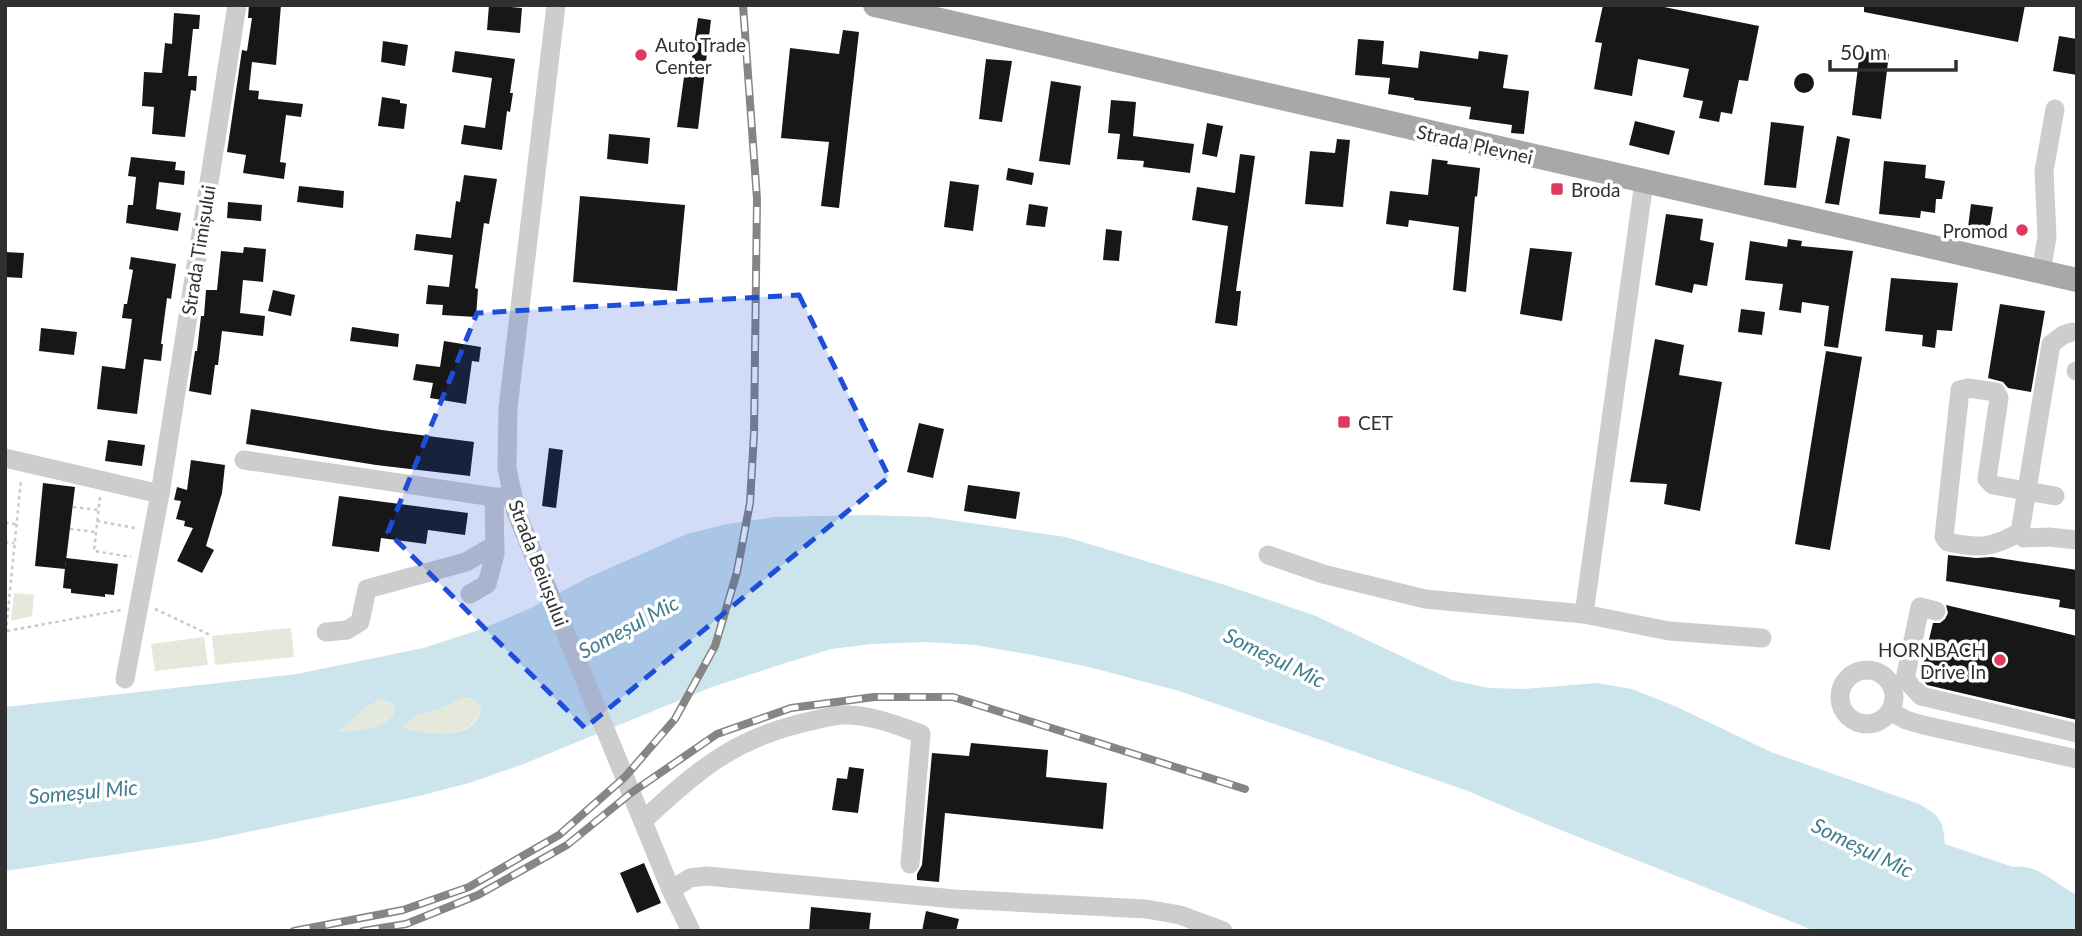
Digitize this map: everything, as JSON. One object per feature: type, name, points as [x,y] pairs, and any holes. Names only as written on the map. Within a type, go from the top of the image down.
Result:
[{"type":"main road","name":"Strada Plevnei","points":[[875,5],[2077,280]]},
{"type":"street","name":"Strada Timișului","points":[[125,679],[160,494],[237,5]]},
{"type":"street","name":"Strada Beiușului","points":[[556,5],[508,408],[508,502],[611,741],[671,890],[691,931]]},
{"type":"street","points":[[2041,272],[2047,237],[2044,171],[2055,109]]},
{"type":"street","points":[[1584,614],[1644,182]]},
{"type":"street","points":[[2072,332],[2051,344],[2020,532],[2024,538],[2077,540]]},
{"type":"street","points":[[2020,532],[1997,546],[1964,546],[1948,542],[1944,537],[1960,390],[1968,388],[1996,392],[1999,398],[1987,479],[1993,485],[2026,493],[2055,496]]},
{"type":"street","points":[[14,460],[160,494]]},
{"type":"street","points":[[244,460],[508,502],[487,584],[470,594]]},
{"type":"street","points":[[326,632],[347,630],[360,622],[367,589],[466,562],[495,545]]},
{"type":"street","points":[[1268,555],[1323,574],[1425,599],[1584,614],[1669,631],[1762,638]]},
{"type":"street","points":[[1936,611],[1920,607],[1905,679],[1921,696],[2077,733]]},
{"type":"street","points":[[1890,711],[1923,725],[2077,759]]},
{"type":"street","points":[[643,821],[687,779],[740,744],[790,726],[843,715],[884,720],[921,734],[910,864]]},
{"type":"street","points":[[671,890],[690,878],[706,876],[955,899],[1146,909],[1180,915],[1223,931]]},
{"type":"path","points":[[14,460],[16,524],[6,632],[139,604],[212,636]]},
{"type":"path","points":[[102,480],[94,551],[147,559]]},
{"type":"path","points":[[72,507],[99,510]]},
{"type":"path","points":[[97,521],[152,531]]},
{"type":"path","points":[[5,523],[16,524]]},
{"type":"path","points":[[70,529],[96,532]]},
{"type":"path","points":[[5,542],[14,543]]},
{"type":"path","points":[[5,565],[12,566]]},
{"type":"path","points":[[5,585],[10,585]]},
{"type":"highlighted area","points":[[799,295],[889,477],[585,728],[388,532],[477,313]]},
{"type":"shaded area","points":[[14,593],[34,595],[32,616],[11,621]]},
{"type":"shaded area","points":[[291,628],[294,657],[215,665],[212,636]]},
{"type":"shaded area","points":[[204,637],[208,665],[155,671],[151,644]]},
{"type":"shaded area","points":[[465,697],[478,702],[480,712],[474,722],[463,730],[440,733],[401,728],[415,716],[440,709]]},
{"type":"shaded area","points":[[381,699],[392,703],[395,710],[386,722],[362,730],[337,732],[364,709]]},
{"type":"water","name":"Someșul Mic","points":[[775,517],[930,517],[1066,537],[1225,585],[1316,616],[1452,680],[1489,688],[1524,689],[1597,683],[1632,689],[1677,707],[1771,752],[1919,804],[1939,820],[1945,844],[2013,867],[2039,871],[2077,895],[2077,931],[1815,931],[1468,791],[1179,691],[1027,654],[975,645],[926,642],[831,649],[712,687],[521,765],[469,783],[419,796],[205,841],[5,871],[5,707],[297,674],[423,648],[479,630],[531,608],[587,578],[687,534],[727,524]],"holes":[[[465,697],[478,702],[480,712],[475,722],[464,730],[441,733],[402,728],[415,716],[440,709]],[[381,699],[392,703],[395,710],[386,722],[363,730],[338,732],[364,709]]]},
{"type":"building","points":[[249,5],[281,5],[276,65],[252,62],[249,90],[259,91],[258,99],[303,104],[301,117],[286,115],[280,162],[286,163],[284,179],[243,173],[246,155],[227,152],[242,50],[247,51],[252,18],[248,18]]},
{"type":"building","points":[[489,5],[522,8],[520,33],[487,30]]},
{"type":"building","points":[[1603,5],[1654,5],[1759,26],[1748,81],[1739,80],[1732,114],[1721,112],[1719,122],[1699,118],[1703,101],[1683,97],[1689,69],[1638,59],[1632,96],[1594,89],[1602,43],[1595,42]]},
{"type":"building","points":[[1864,5],[2025,5],[2018,42],[1864,12]]},
{"type":"building","points":[[174,13],[200,15],[199,29],[193,29],[188,76],[197,76],[196,91],[191,90],[185,137],[152,134],[154,107],[142,106],[144,72],[162,73],[165,43],[172,44]]},
{"type":"building","points":[[698,18],[711,20],[698,129],[677,127],[685,70],[690,71]]},
{"type":"building","points":[[843,30],[859,32],[839,208],[821,206],[829,142],[781,138],[790,48],[839,54]]},
{"type":"building","points":[[2059,36],[2077,39],[2077,75],[2053,71]]},
{"type":"building","points":[[1358,39],[1384,41],[1382,64],[1418,68],[1420,51],[1478,59],[1479,51],[1508,55],[1503,88],[1529,91],[1524,134],[1511,133],[1512,125],[1469,119],[1471,107],[1388,94],[1390,78],[1355,75]]},
{"type":"building","points":[[383,41],[408,45],[405,66],[381,62]]},
{"type":"building","points":[[455,51],[515,59],[510,93],[513,93],[510,112],[507,111],[502,150],[461,144],[464,125],[485,128],[492,78],[452,72]]},
{"type":"building","points":[[1860,51],[1889,54],[1881,119],[1852,115]]},
{"type":"building","points":[[986,59],[1012,61],[1002,122],[979,119]]},
{"type":"building","points":[[1804,73],[1811,76],[1814,83],[1811,90],[1804,93],[1797,90],[1794,83],[1797,76]]},
{"type":"building","points":[[1051,81],[1081,86],[1070,165],[1039,161]]},
{"type":"building","points":[[382,97],[407,104],[404,129],[378,126]]},
{"type":"building","points":[[1111,100],[1136,102],[1133,136],[1194,144],[1190,173],[1143,167],[1144,161],[1117,159],[1120,134],[1108,133]]},
{"type":"building","points":[[1635,121],[1675,131],[1669,155],[1629,145]]},
{"type":"building","points":[[1771,122],[1804,126],[1796,188],[1764,185]]},
{"type":"building","points":[[1207,123],[1223,126],[1217,157],[1202,154]]},
{"type":"building","points":[[609,134],[650,138],[648,164],[607,159]]},
{"type":"building","points":[[1837,136],[1850,139],[1839,205],[1825,203]]},
{"type":"building","points":[[1337,139],[1350,140],[1343,207],[1305,204],[1310,151],[1335,153]]},
{"type":"building","points":[[1240,154],[1255,156],[1236,291],[1241,291],[1237,326],[1215,323],[1228,226],[1192,220],[1197,187],[1235,193]]},
{"type":"building","points":[[131,157],[176,162],[175,170],[185,171],[184,185],[159,182],[156,209],[181,213],[178,231],[126,223],[128,205],[133,205],[136,177],[128,176]]},
{"type":"building","points":[[1432,159],[1448,161],[1447,164],[1480,168],[1466,292],[1453,290],[1459,227],[1409,220],[1408,227],[1386,224],[1390,191],[1428,195]]},
{"type":"building","points":[[1884,161],[1926,165],[1925,178],[1945,181],[1942,199],[1936,199],[1935,213],[1921,211],[1920,218],[1879,214]]},
{"type":"building","points":[[1008,168],[1034,173],[1032,185],[1006,180]]},
{"type":"building","points":[[464,175],[497,179],[489,224],[484,223],[475,288],[478,289],[476,317],[442,315],[443,305],[426,304],[428,285],[449,287],[453,255],[414,250],[416,234],[451,238],[456,201],[460,202]]},
{"type":"building","points":[[950,181],[979,185],[973,231],[944,227]]},
{"type":"building","points":[[299,186],[344,191],[343,208],[297,202]]},
{"type":"building","points":[[580,196],[685,205],[677,291],[573,282]]},
{"type":"building","points":[[228,202],[262,205],[261,221],[227,218]]},
{"type":"building","points":[[1029,204],[1048,207],[1045,227],[1026,225]]},
{"type":"building","points":[[1971,204],[1993,207],[1988,238],[1967,235]]},
{"type":"building","points":[[1666,214],[1703,219],[1700,240],[1714,243],[1707,286],[1694,284],[1692,293],[1655,285]]},
{"type":"building","points":[[1106,229],[1122,231],[1119,261],[1103,260]]},
{"type":"building","points":[[1788,239],[1802,241],[1801,246],[1853,251],[1838,348],[1824,346],[1829,306],[1802,302],[1801,313],[1779,310],[1783,284],[1745,280],[1750,241],[1787,247]]},
{"type":"building","points":[[244,247],[266,249],[263,282],[243,280],[240,313],[265,316],[263,336],[222,331],[211,395],[189,391],[201,316],[204,316],[206,290],[217,290],[221,251],[243,253]]},
{"type":"building","points":[[1530,248],[1572,252],[1562,321],[1520,314]]},
{"type":"building","points":[[5,252],[24,253],[22,278],[5,277]]},
{"type":"building","points":[[131,257],[176,264],[171,299],[167,298],[161,361],[144,359],[137,414],[97,409],[102,366],[125,369],[132,319],[122,318],[133,270],[129,269]]},
{"type":"building","points":[[1891,278],[1958,283],[1952,331],[1937,330],[1935,348],[1922,346],[1923,335],[1885,331]]},
{"type":"building","points":[[273,290],[295,295],[291,316],[268,311]]},
{"type":"building","points":[[2000,304],[2045,311],[2031,392],[2008,388],[2003,382],[1988,378]]},
{"type":"building","points":[[1741,309],[1765,312],[1762,335],[1738,332]]},
{"type":"building","points":[[352,327],[399,334],[398,347],[350,341]]},
{"type":"building","points":[[41,328],[77,332],[74,355],[39,351]]},
{"type":"building","points":[[1655,339],[1684,345],[1679,375],[1722,382],[1700,511],[1664,504],[1667,484],[1630,482]]},
{"type":"building","points":[[444,341],[481,347],[479,362],[472,361],[466,404],[430,398],[433,383],[413,380],[416,364],[440,367]]},
{"type":"building","points":[[1826,351],[1862,357],[1830,550],[1795,544]]},
{"type":"building","points":[[251,409],[474,442],[470,476],[376,465],[246,444]]},
{"type":"building","points":[[919,423],[944,429],[933,478],[907,472]]},
{"type":"building","points":[[108,440],[145,445],[142,466],[105,461]]},
{"type":"building","points":[[549,448],[563,450],[556,508],[542,506]]},
{"type":"building","points":[[191,460],[225,465],[222,493],[206,546],[214,550],[202,573],[177,561],[193,528],[184,526],[185,521],[176,519],[181,501],[174,500],[177,487],[187,490]]},
{"type":"building","points":[[43,483],[75,487],[65,569],[35,566]]},
{"type":"building","points":[[968,485],[1020,492],[1016,519],[964,511]]},
{"type":"building","points":[[339,496],[468,513],[465,535],[428,530],[426,544],[381,538],[379,552],[332,546]]},
{"type":"building","points":[[1948,555],[1992,557],[2077,570],[2077,610],[2059,607],[2060,600],[1946,581]]},
{"type":"building","points":[[66,558],[118,564],[114,595],[105,594],[105,597],[71,593],[71,589],[63,588]]},
{"type":"building","name":"HORNBACH Drive In","points":[[1946,605],[2077,636],[2077,720],[1927,685],[1920,677],[1933,623],[1940,623],[1945,619],[1948,613]]},
{"type":"building","points":[[971,743],[1048,750],[1046,777],[1107,783],[1103,829],[945,813],[939,882],[917,880],[922,865],[932,753],[969,756]]},
{"type":"building","points":[[849,767],[864,769],[858,813],[832,810],[837,778],[847,779]]},
{"type":"building","points":[[644,863],[661,903],[637,913],[620,873]]},
{"type":"building","points":[[811,907],[871,913],[869,931],[809,931]]},
{"type":"building","points":[[926,911],[959,919],[956,931],[922,931]]},
{"type":"railway","points":[[294,931],[403,910],[469,887],[559,835],[625,777],[675,719],[715,646],[737,572],[750,503],[754,433],[757,199],[743,5]]},
{"type":"railway","points":[[363,931],[406,924],[478,895],[567,845],[631,793],[717,734],[791,708],[874,697],[953,697],[1245,789]]},
{"type":"place","name":"Auto Trade Center","points":[[641,55]]},
{"type":"place","name":"Broda","points":[[1557,189]]},
{"type":"place","name":"Promod","points":[[2022,230]]},
{"type":"place","name":"CET","points":[[1344,422]]},
{"type":"place","name":"HORNBACH Drive In","points":[[2000,660]]}]
